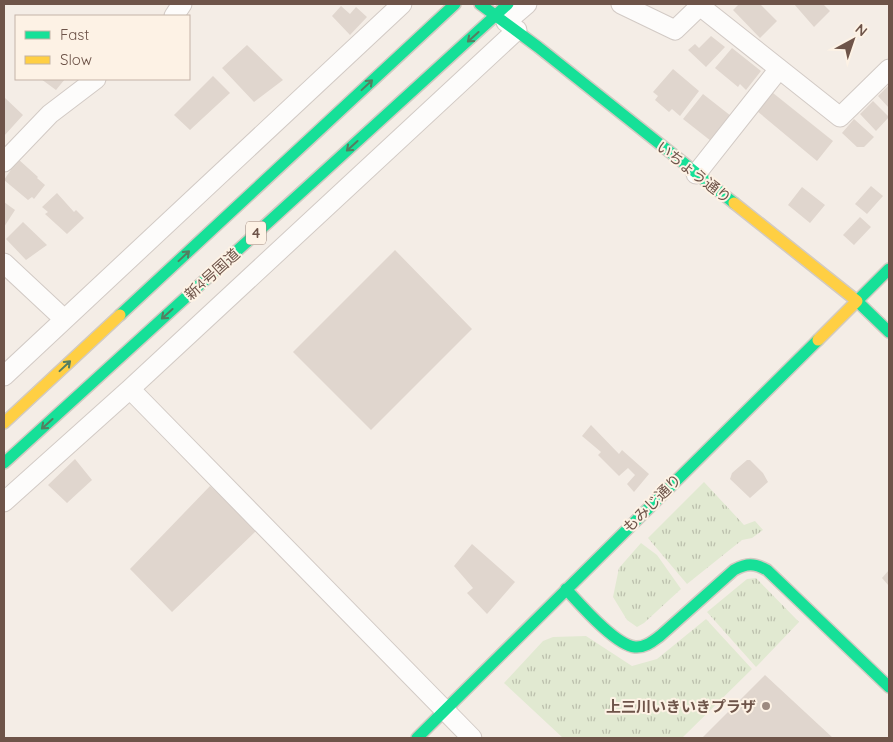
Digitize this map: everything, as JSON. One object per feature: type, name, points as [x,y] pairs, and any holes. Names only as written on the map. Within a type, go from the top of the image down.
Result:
[{"type":"main road","name":"4","points":[[4,424],[455,4]]},
{"type":"main road","name":"いちょう通り","points":[[480,4],[507,18],[696,174],[858,300],[889,332]]},
{"type":"main road","name":"新4号国道","points":[[4,464],[507,18]]},
{"type":"main road","name":"もみじ通り","points":[[417,738],[889,269]]},
{"type":"main road","points":[[566,589],[618,640],[633,647],[648,645],[734,570],[744,564],[754,563],[767,570],[889,687]]},
{"type":"street","points":[[175,15],[182,4]]},
{"type":"street","points":[[4,376],[402,4]]},
{"type":"street","points":[[4,502],[130,389],[507,18],[528,4]]},
{"type":"street","points":[[621,4],[675,30],[701,5],[840,117],[889,69]]},
{"type":"street","points":[[696,174],[779,69]]},
{"type":"street","points":[[4,162],[50,114],[95,80]]},
{"type":"street","points":[[4,263],[64,320]]},
{"type":"street","points":[[130,389],[472,738]]},
{"type":"green space","points":[[704,482],[744,525],[755,521],[763,530],[752,538],[742,540],[687,584],[648,538]]},
{"type":"green space","points":[[641,543],[657,555],[681,589],[644,623],[637,627],[627,620],[613,597],[619,568]]},
{"type":"green space","points":[[756,578],[799,622],[756,667],[707,612],[747,579]]},
{"type":"green space","points":[[706,619],[752,669],[682,738],[563,738],[504,683],[543,641],[553,637],[586,636],[632,666],[657,659]]},
{"type":"building","points":[[739,4],[760,4],[777,21],[760,38],[733,10]]},
{"type":"building","points":[[794,4],[823,4],[830,11],[814,27]]},
{"type":"building","points":[[341,6],[350,14],[356,7],[367,17],[350,35],[332,16]]},
{"type":"building","points":[[711,36],[725,47],[706,67],[688,50],[695,44],[699,48]]},
{"type":"building","points":[[247,45],[283,80],[254,102],[222,68]]},
{"type":"building","points":[[732,48],[761,71],[746,90],[740,84],[738,87],[715,68]]},
{"type":"building","points":[[673,69],[699,91],[680,116],[672,109],[669,112],[655,100],[658,96],[653,92]]},
{"type":"building","points":[[213,76],[230,93],[190,130],[174,115]]},
{"type":"building","points":[[42,80],[64,80],[56,90]]},
{"type":"building","points":[[889,87],[889,108],[878,96]]},
{"type":"building","points":[[773,93],[833,141],[817,161],[757,111]]},
{"type":"building","points":[[703,94],[731,116],[711,141],[683,119]]},
{"type":"building","points":[[4,97],[23,115],[4,136]]},
{"type":"building","points":[[873,101],[889,117],[876,131],[860,114]]},
{"type":"building","points":[[854,119],[874,137],[864,147],[857,147],[842,133]]},
{"type":"building","points":[[18,159],[45,185],[34,199],[32,197],[28,200],[4,180]]},
{"type":"building","points":[[871,186],[883,196],[867,214],[855,204]]},
{"type":"building","points":[[802,187],[825,205],[810,223],[788,205]]},
{"type":"building","points":[[57,193],[74,212],[76,210],[84,218],[67,234],[45,214],[48,212],[42,207]]},
{"type":"building","points":[[4,202],[15,210],[4,227]]},
{"type":"building","points":[[860,217],[871,227],[854,245],[843,235]]},
{"type":"building","points":[[23,222],[47,245],[26,260],[6,239]]},
{"type":"building","points":[[395,250],[472,329],[371,430],[293,352]]},
{"type":"building","points":[[591,425],[619,454],[622,450],[649,474],[634,492],[627,484],[635,475],[628,468],[619,476],[598,455],[601,452],[582,436]]},
{"type":"building","points":[[75,459],[92,480],[67,503],[48,485]]},
{"type":"building","points":[[747,460],[750,460],[763,473],[768,482],[750,498],[730,479],[732,473]]},
{"type":"building","points":[[210,486],[258,529],[172,612],[130,569]]},
{"type":"building","points":[[472,544],[515,582],[487,614],[467,593],[473,588],[454,566]]},
{"type":"building","points":[[889,570],[889,586],[882,578]]},
{"type":"building","name":"上三川いきいきプラザ","points":[[765,675],[833,738],[702,738]]},
{"type":"traffic: fast","points":[[120,315],[455,4]]},
{"type":"traffic: fast","points":[[480,4],[538,47],[734,203]]},
{"type":"traffic: fast","points":[[4,463],[508,4]]},
{"type":"traffic: fast","points":[[889,269],[857,301],[889,332]]},
{"type":"traffic: fast","points":[[417,738],[818,340]]},
{"type":"traffic: fast","points":[[566,589],[608,632],[627,645],[639,647],[649,644],[660,636],[734,570],[747,565],[758,566],[767,570],[889,687]]},
{"type":"traffic: slow","points":[[734,203],[857,301],[818,340]]},
{"type":"traffic: slow","points":[[4,423],[120,315]]},
{"type":"place","name":"上三川いきいきプラザ","points":[[766,706]]}]
